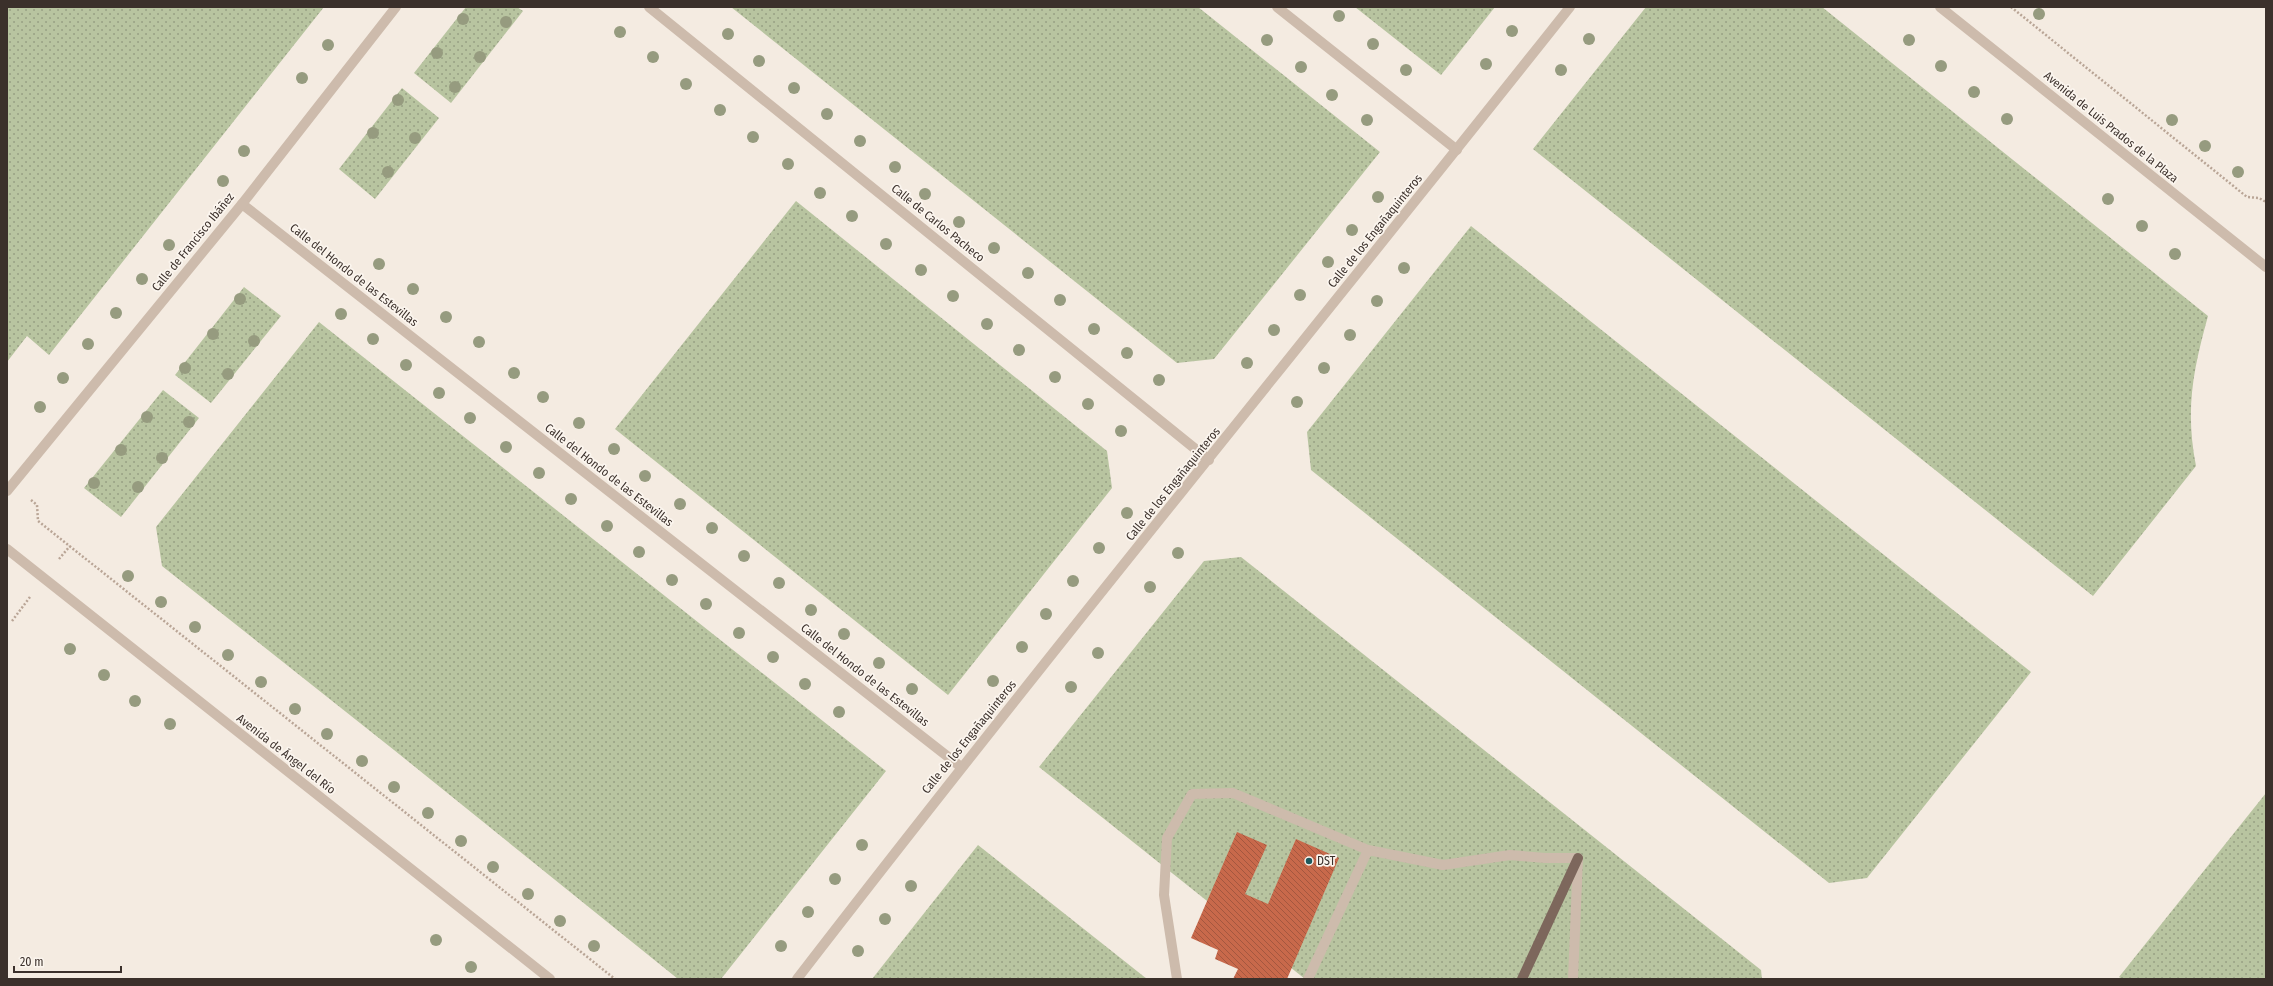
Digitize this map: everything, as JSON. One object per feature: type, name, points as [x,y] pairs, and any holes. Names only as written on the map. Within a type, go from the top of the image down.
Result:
[{"type":"main road","points":[[1522,979],[1578,858]]},
{"type":"street","name":"Calle de Francisco Ibáñez","points":[[9,488],[242,204],[396,7]]},
{"type":"street","name":"Calle de Carlos Pacheco","points":[[649,7],[1209,460]]},
{"type":"street","points":[[1278,7],[1457,150]]},
{"type":"street","name":"Calle de los Engañaquinteros","points":[[798,979],[961,767],[1209,460],[1570,7]]},
{"type":"street","name":"Avenida de Luis Prados de la Plaza","points":[[1940,7],[2266,267]]},
{"type":"street","name":"Calle del Hondo de las Estevillas","points":[[242,204],[961,767]]},
{"type":"street","name":"Avenida de Ángel del Río","points":[[7,549],[550,979]]},
{"type":"street","points":[[1178,979],[1164,895],[1167,838],[1192,794],[1233,794],[1368,850],[1443,866],[1510,855],[1545,858],[1578,858],[1573,979]]},
{"type":"street","points":[[1308,979],[1368,850]]},
{"type":"path","points":[[2011,7],[2248,197],[2259,198],[2266,202]]},
{"type":"path","points":[[9,488],[37,504],[38,521],[615,979]]},
{"type":"green space","points":[[7,7],[324,7],[49,355],[27,336],[7,362]]},
{"type":"green space","points":[[466,7],[517,7],[523,11],[451,103],[414,73]]},
{"type":"green space","points":[[731,7],[1198,7],[1380,152],[1214,359],[1177,363]]},
{"type":"green space","points":[[1355,7],[1495,7],[1441,75]]},
{"type":"green space","points":[[1646,7],[1822,7],[2208,316],[2198,354],[2192,390],[2191,427],[2196,466],[2093,596],[1533,149]]},
{"type":"green space","points":[[402,88],[439,118],[375,199],[339,169]]},
{"type":"green space","points":[[796,201],[1107,451],[1112,488],[948,695],[615,429]]},
{"type":"green space","points":[[1471,226],[2031,672],[1867,878],[1829,883],[1311,470],[1307,432]]},
{"type":"green space","points":[[244,287],[281,316],[211,403],[175,375]]},
{"type":"green space","points":[[319,322],[886,771],[721,979],[678,979],[394,750],[162,566],[156,527]]},
{"type":"green space","points":[[163,390],[199,418],[121,517],[84,488]]},
{"type":"green space","points":[[1241,557],[1761,970],[1762,979],[1305,979],[1039,767],[1204,561]]},
{"type":"green space","points":[[2266,793],[2266,979],[2122,979],[2119,977]]},
{"type":"green space","points":[[978,845],[1147,979],[872,979]]},
{"type":"building","points":[[1237,832],[1267,845],[1245,894],[1268,904],[1296,839],[1339,858],[1287,979],[1233,979],[1238,969],[1215,959],[1218,950],[1191,938]]},
{"type":"place","name":"DST","points":[[1309,861]]}]
